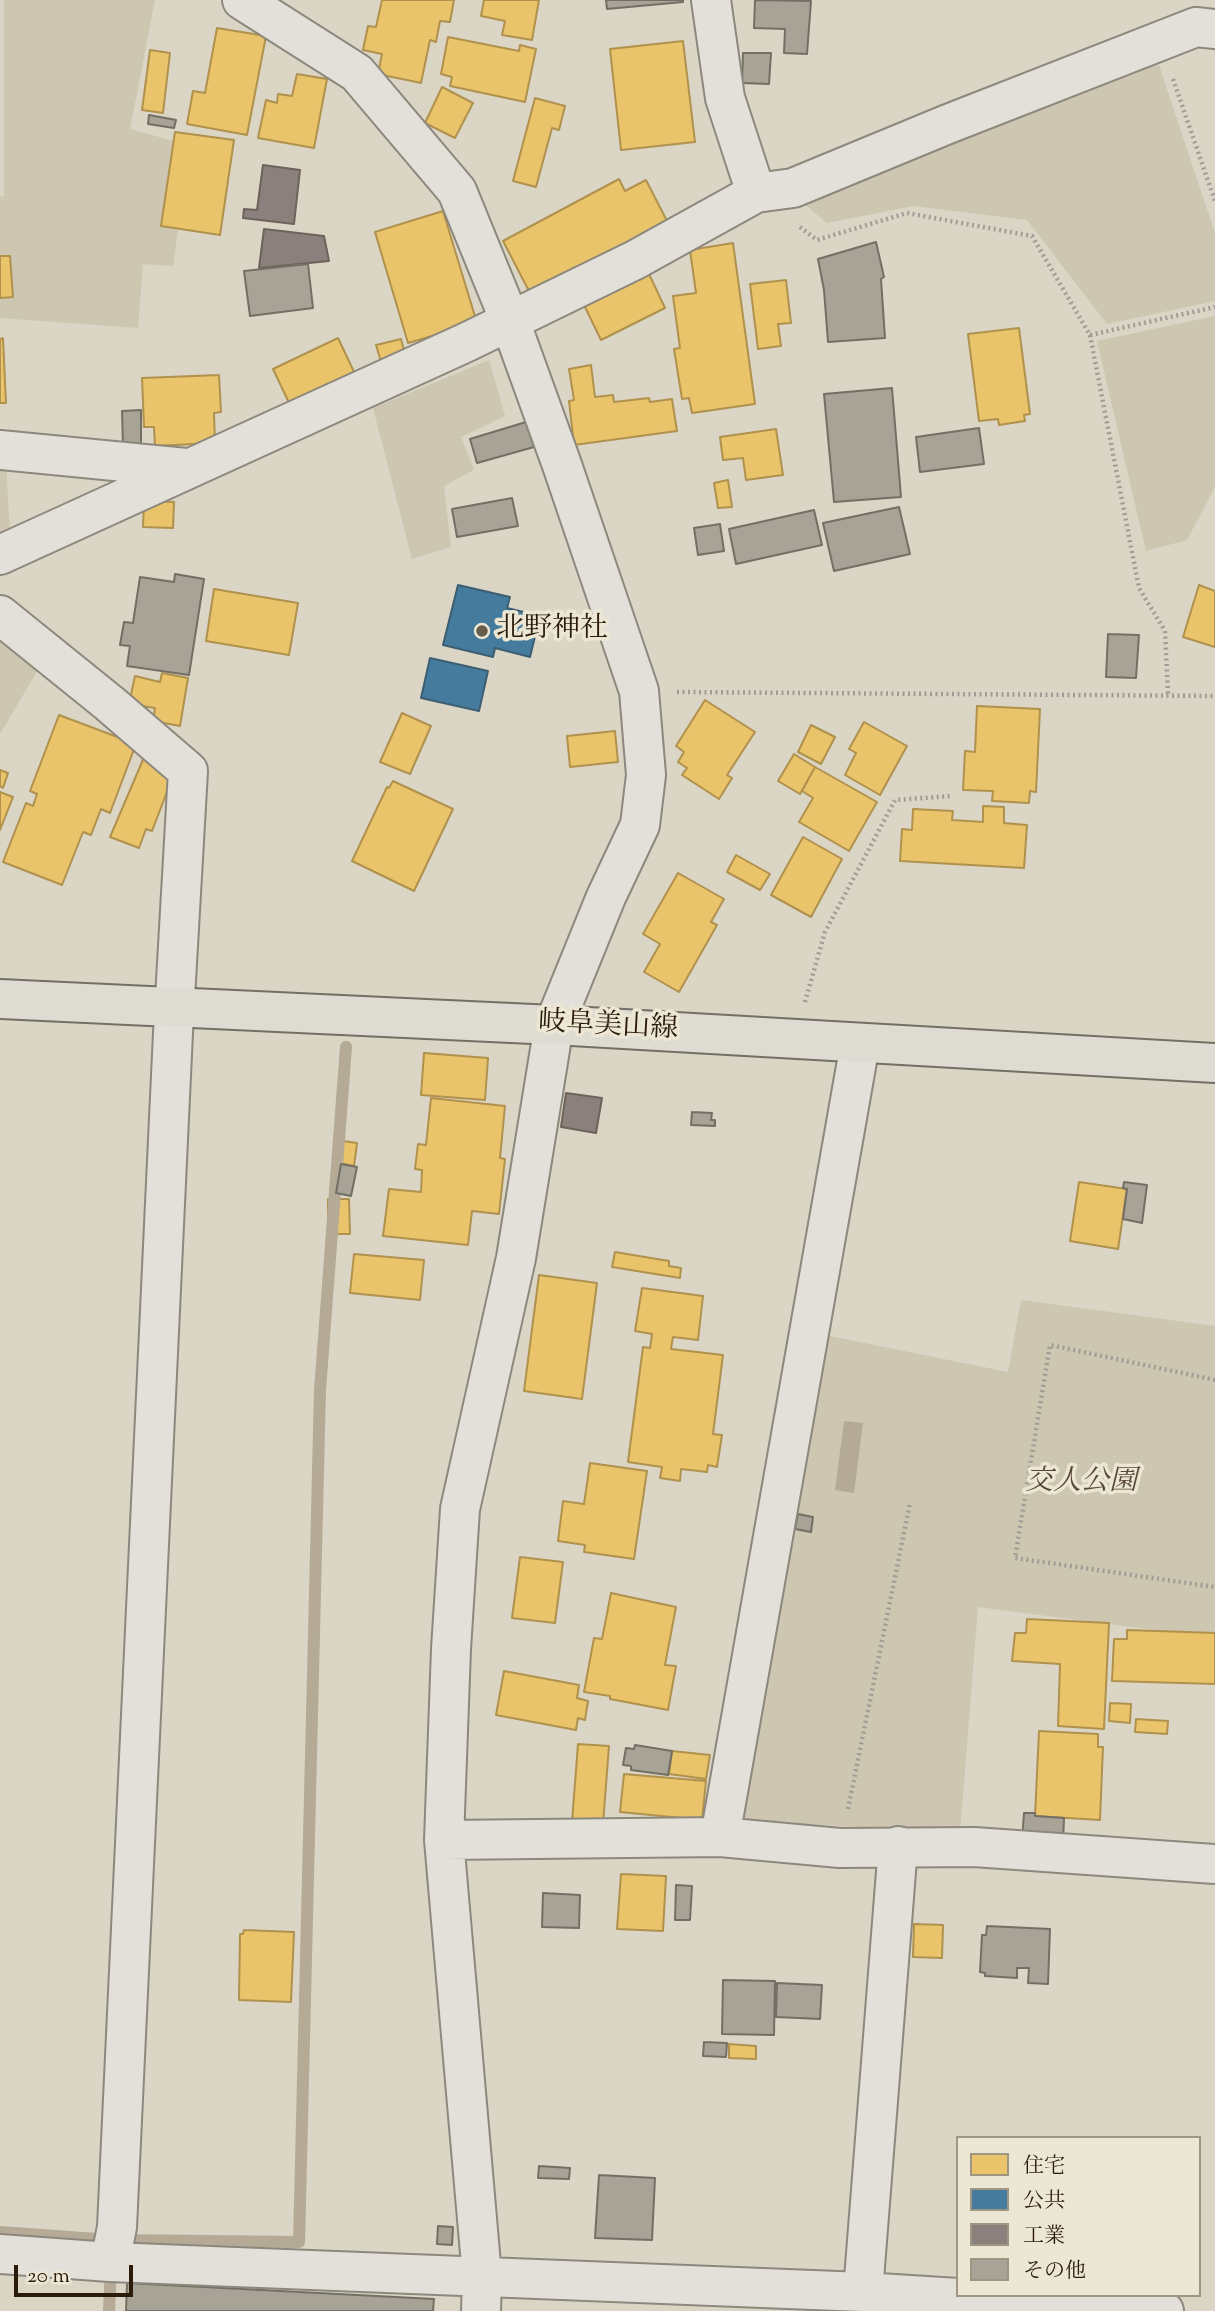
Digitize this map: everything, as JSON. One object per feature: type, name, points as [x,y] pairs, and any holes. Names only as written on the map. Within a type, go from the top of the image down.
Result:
[{"type":"main road","name":"岐阜美山線","points":[[0,999],[554,1025],[1215,1062]]},
{"type":"street","points":[[711,0],[724,98],[756,193]]},
{"type":"street","points":[[258,5],[357,73],[457,191],[510,321],[639,691],[646,775],[640,825],[606,897],[554,1025],[516,1258],[460,1509],[451,1649],[444,1840],[482,2294]]},
{"type":"street","points":[[0,555],[188,468],[333,405],[510,321],[635,260],[756,193],[793,188],[1196,27],[1215,29]]},
{"type":"street","points":[[0,450],[188,468]]},
{"type":"street","points":[[0,614],[188,771],[174,1006],[117,2227],[110,2262]]},
{"type":"street","points":[[720,1837],[860,1044]]},
{"type":"street","points":[[444,1840],[720,1837],[840,1848],[974,1847],[1215,1864]]},
{"type":"street","points":[[863,2292],[898,1846]]},
{"type":"street","points":[[0,2254],[482,2294],[863,2292],[1164,2311]]},
{"type":"path","points":[[1160,41],[1215,201]]},
{"type":"path","points":[[756,193],[817,240],[907,213],[1032,236],[1090,335],[1139,588],[1165,631],[1168,694]]},
{"type":"path","points":[[1090,335],[1215,307]]},
{"type":"path","points":[[639,691],[1215,696]]},
{"type":"path","points":[[794,1039],[825,932],[895,800],[952,796]]},
{"type":"path","points":[[1215,1380],[1050,1345],[1014,1558],[1215,1587]]},
{"type":"path","points":[[840,1848],[910,1503]]},
{"type":"green space","points":[[4,0],[155,0],[130,129],[189,145],[173,266],[143,264],[138,328],[0,318],[0,197],[4,196]]},
{"type":"green space","points":[[1155,53],[1215,233],[1215,301],[1107,324],[1027,220],[913,206],[827,223],[803,203]]},
{"type":"green space","points":[[1215,316],[1215,487],[1187,540],[1146,551],[1097,341]]},
{"type":"green space","points":[[489,360],[505,416],[461,437],[474,470],[444,486],[451,547],[412,559],[373,408]]},
{"type":"green space","points":[[0,462],[6,463],[10,531],[0,536]]},
{"type":"green space","points":[[0,629],[42,663],[0,734]]},
{"type":"green space","name":"交人公園","points":[[1021,1300],[1215,1326],[1215,1638],[978,1607],[960,1833],[736,1820],[825,1335],[1008,1372]]},
{"type":"shaded area","points":[[844,1421],[863,1423],[854,1493],[835,1490]]},
{"type":"building: 住宅","points":[[382,0],[454,0],[450,22],[440,21],[436,42],[430,40],[421,83],[378,74],[382,54],[363,50],[368,26],[376,27]]},
{"type":"building: 住宅","points":[[484,0],[539,0],[532,40],[502,35],[505,21],[481,16]]},
{"type":"building: 住宅","points":[[217,28],[266,36],[247,135],[187,124],[193,91],[205,93]]},
{"type":"building: 住宅","points":[[448,37],[519,51],[520,45],[536,49],[525,102],[450,86],[452,77],[441,74]]},
{"type":"building: 住宅","points":[[683,41],[695,142],[621,150],[610,49]]},
{"type":"building: 住宅","points":[[150,50],[170,53],[163,113],[142,110]]},
{"type":"building: 住宅","points":[[297,74],[327,79],[314,148],[258,138],[266,100],[277,103],[278,94],[292,96]]},
{"type":"building: 住宅","points":[[442,87],[473,103],[455,138],[425,123]]},
{"type":"building: 住宅","points":[[535,98],[565,106],[559,130],[552,128],[536,187],[513,181]]},
{"type":"building: 住宅","points":[[175,132],[234,140],[220,235],[161,226]]},
{"type":"building: 住宅","points":[[619,179],[625,191],[646,180],[667,221],[530,293],[503,241]]},
{"type":"building: 住宅","points":[[443,211],[477,323],[408,343],[375,232]]},
{"type":"building: 住宅","points":[[733,243],[755,404],[692,413],[689,398],[682,399],[674,349],[680,348],[673,296],[696,293],[690,250]]},
{"type":"building: 住宅","points":[[0,256],[10,256],[13,297],[0,298]]},
{"type":"building: 住宅","points":[[649,274],[665,308],[601,340],[584,305]]},
{"type":"building: 住宅","points":[[786,280],[791,323],[778,324],[781,346],[758,349],[750,284]]},
{"type":"building: 住宅","points":[[1019,328],[1030,414],[1024,415],[1025,421],[999,425],[998,419],[979,421],[968,334]]},
{"type":"building: 住宅","points":[[3,338],[6,403],[0,403],[0,339]]},
{"type":"building: 住宅","points":[[338,338],[356,376],[291,407],[273,369]]},
{"type":"building: 住宅","points":[[401,339],[406,358],[382,365],[376,345]]},
{"type":"building: 住宅","points":[[591,365],[595,397],[613,395],[614,402],[649,398],[650,402],[672,399],[677,431],[574,445],[569,401],[574,400],[569,369]]},
{"type":"building: 住宅","points":[[219,375],[221,412],[214,413],[215,443],[155,446],[154,427],[144,427],[142,378]]},
{"type":"building: 住宅","points":[[776,429],[783,475],[746,480],[743,458],[723,460],[720,437]]},
{"type":"building: 住宅","points":[[728,480],[732,507],[718,508],[714,483]]},
{"type":"building: 住宅","points":[[144,501],[174,502],[173,528],[143,527]]},
{"type":"building: 住宅","points":[[1199,585],[1215,591],[1215,647],[1183,637]]},
{"type":"building: 住宅","points":[[214,589],[298,603],[289,655],[206,641]]},
{"type":"building: 住宅","points":[[162,673],[188,678],[180,726],[153,721],[155,708],[129,704],[135,676],[160,682]]},
{"type":"building: 住宅","points":[[705,700],[755,732],[727,775],[732,778],[719,799],[682,775],[687,768],[678,762],[684,752],[676,746]]},
{"type":"building: 住宅","points":[[977,706],[1040,709],[1036,792],[1030,791],[1029,803],[992,801],[993,791],[963,790],[965,751],[975,752]]},
{"type":"building: 住宅","points":[[402,713],[431,726],[410,774],[380,762]]},
{"type":"building: 住宅","points":[[59,715],[136,744],[110,813],[101,809],[91,835],[83,832],[62,885],[3,862],[26,803],[33,806],[37,794],[30,791]]},
{"type":"building: 住宅","points":[[864,722],[907,746],[880,795],[845,775],[856,753],[849,749]]},
{"type":"building: 住宅","points":[[811,725],[835,737],[821,764],[798,752]]},
{"type":"building: 住宅","points":[[615,731],[618,762],[570,767],[567,736]]},
{"type":"building: 住宅","points":[[794,754],[815,767],[800,794],[778,781]]},
{"type":"building: 住宅","points":[[145,755],[167,765],[170,784],[152,831],[146,829],[139,848],[110,837]]},
{"type":"building: 住宅","points":[[815,767],[877,802],[849,851],[799,822],[813,798],[802,791]]},
{"type":"building: 住宅","points":[[0,770],[8,773],[3,788],[0,786]]},
{"type":"building: 住宅","points":[[393,781],[453,809],[414,891],[352,861],[387,787],[389,788]]},
{"type":"building: 住宅","points":[[0,792],[13,797],[0,830]]},
{"type":"building: 住宅","points":[[983,806],[1004,807],[1004,823],[1027,825],[1024,868],[900,861],[902,829],[912,830],[913,809],[953,811],[952,820],[983,822]]},
{"type":"building: 住宅","points":[[803,837],[842,859],[811,917],[771,895]]},
{"type":"building: 住宅","points":[[736,855],[770,874],[760,890],[727,872]]},
{"type":"building: 住宅","points":[[678,873],[724,899],[711,922],[717,925],[679,992],[644,972],[660,944],[643,934]]},
{"type":"building: 住宅","points":[[424,1053],[488,1058],[485,1100],[421,1095]]},
{"type":"building: 住宅","points":[[431,1098],[505,1106],[500,1158],[505,1159],[499,1214],[472,1211],[468,1245],[383,1236],[389,1189],[421,1192],[422,1170],[415,1169],[418,1144],[426,1145]]},
{"type":"building: 住宅","points":[[343,1141],[357,1143],[354,1166],[340,1163]]},
{"type":"building: 住宅","points":[[1079,1182],[1127,1189],[1118,1249],[1070,1241]]},
{"type":"building: 住宅","points":[[328,1199],[349,1199],[350,1234],[328,1234]]},
{"type":"building: 住宅","points":[[615,1252],[669,1261],[669,1266],[681,1268],[680,1278],[612,1267]]},
{"type":"building: 住宅","points":[[354,1254],[424,1260],[420,1300],[350,1293]]},
{"type":"building: 住宅","points":[[539,1275],[597,1283],[582,1399],[524,1391]]},
{"type":"building: 住宅","points":[[642,1288],[703,1296],[698,1340],[673,1337],[671,1349],[723,1355],[713,1434],[722,1435],[717,1467],[708,1465],[707,1472],[681,1469],[680,1481],[660,1478],[662,1467],[628,1462],[643,1347],[650,1348],[652,1334],[635,1331]]},
{"type":"building: 住宅","points":[[590,1463],[647,1471],[634,1559],[584,1552],[585,1545],[558,1541],[563,1501],[584,1504]]},
{"type":"building: 住宅","points":[[520,1557],[563,1562],[555,1623],[512,1618]]},
{"type":"building: 住宅","points":[[611,1593],[676,1607],[665,1665],[676,1666],[668,1710],[584,1692],[594,1638],[602,1639]]},
{"type":"building: 住宅","points":[[1027,1619],[1109,1623],[1104,1729],[1058,1726],[1060,1664],[1012,1661],[1015,1633],[1026,1633]]},
{"type":"building: 住宅","points":[[1127,1630],[1215,1633],[1215,1684],[1112,1681],[1114,1639],[1127,1639]]},
{"type":"building: 住宅","points":[[504,1671],[579,1685],[577,1698],[588,1701],[585,1720],[578,1718],[576,1730],[496,1715]]},
{"type":"building: 住宅","points":[[1110,1703],[1131,1704],[1130,1723],[1109,1721]]},
{"type":"building: 住宅","points":[[1136,1719],[1168,1721],[1167,1734],[1135,1732]]},
{"type":"building: 住宅","points":[[1039,1731],[1098,1734],[1098,1747],[1103,1747],[1100,1820],[1035,1816]]},
{"type":"building: 住宅","points":[[578,1744],[609,1746],[603,1824],[572,1822]]},
{"type":"building: 住宅","points":[[672,1751],[710,1755],[706,1779],[669,1774]]},
{"type":"building: 住宅","points":[[624,1774],[706,1781],[702,1820],[620,1812]]},
{"type":"building: 住宅","points":[[621,1874],[666,1876],[663,1931],[617,1929]]},
{"type":"building: 住宅","points":[[914,1924],[943,1925],[942,1958],[913,1957]]},
{"type":"building: 住宅","points":[[244,1930],[294,1932],[291,2002],[239,2000],[240,1934],[243,1934]]},
{"type":"building: 住宅","points":[[729,2044],[756,2046],[756,2059],[729,2058]]},
{"type":"building: 公共","points":[[458,585],[510,597],[507,608],[540,616],[530,657],[495,648],[493,657],[443,645]]},
{"type":"building: 公共","points":[[430,658],[488,671],[479,711],[421,698]]},
{"type":"building: 工業","points":[[263,165],[300,170],[294,224],[243,218],[244,209],[257,210]]},
{"type":"building: 工業","points":[[264,229],[324,236],[329,261],[259,268]]},
{"type":"building: 工業","points":[[566,1093],[602,1098],[596,1133],[561,1127]]},
{"type":"building: その他","points":[[606,0],[683,0],[683,2],[607,9]]},
{"type":"building: その他","points":[[755,0],[811,1],[807,54],[784,53],[785,29],[754,28]]},
{"type":"building: その他","points":[[743,53],[771,53],[769,84],[742,83]]},
{"type":"building: その他","points":[[149,115],[176,120],[174,128],[148,124]]},
{"type":"building: その他","points":[[876,242],[884,277],[881,279],[885,338],[828,342],[824,290],[818,259]]},
{"type":"building: その他","points":[[308,264],[313,308],[250,316],[244,271]]},
{"type":"building: その他","points":[[892,388],[901,497],[834,502],[824,394]]},
{"type":"building: その他","points":[[141,410],[141,446],[123,447],[122,411]]},
{"type":"building: その他","points":[[526,422],[534,447],[477,463],[470,439]]},
{"type":"building: その他","points":[[979,428],[984,464],[920,472],[916,437]]},
{"type":"building: その他","points":[[512,498],[518,526],[457,537],[452,509]]},
{"type":"building: その他","points":[[899,507],[910,554],[834,571],[823,523]]},
{"type":"building: その他","points":[[814,510],[822,545],[736,564],[729,529]]},
{"type":"building: その他","points":[[720,524],[724,551],[698,555],[694,528]]},
{"type":"building: その他","points":[[175,574],[204,579],[189,675],[127,666],[130,646],[120,645],[124,622],[133,623],[140,577],[174,582]]},
{"type":"building: その他","points":[[1108,634],[1139,635],[1136,678],[1106,677]]},
{"type":"building: その他","points":[[692,1112],[712,1113],[711,1120],[715,1120],[715,1126],[691,1125]]},
{"type":"building: その他","points":[[341,1164],[357,1167],[351,1196],[336,1193]]},
{"type":"building: その他","points":[[1124,1182],[1147,1185],[1142,1223],[1123,1219],[1127,1189],[1123,1188]]},
{"type":"building: その他","points":[[798,1514],[813,1517],[811,1532],[795,1529]]},
{"type":"building: その他","points":[[635,1745],[672,1751],[668,1775],[631,1770],[631,1766],[623,1765],[626,1748],[634,1749]]},
{"type":"building: その他","points":[[1024,1813],[1064,1818],[1063,1842],[1022,1840]]},
{"type":"building: その他","points":[[676,1885],[692,1886],[690,1920],[675,1920]]},
{"type":"building: その他","points":[[543,1893],[580,1895],[579,1928],[542,1927]]},
{"type":"building: その他","points":[[987,1926],[1050,1929],[1048,1984],[1028,1983],[1029,1968],[1017,1968],[1017,1978],[985,1976],[985,1973],[980,1972],[982,1935],[986,1935]]},
{"type":"building: その他","points":[[723,1980],[775,1981],[774,2035],[722,2034]]},
{"type":"building: その他","points":[[777,1983],[822,1985],[820,2019],[776,2017]]},
{"type":"building: その他","points":[[704,2042],[727,2043],[726,2057],[703,2056]]},
{"type":"building: その他","points":[[539,2166],[570,2168],[569,2179],[538,2178]]},
{"type":"building: その他","points":[[599,2175],[655,2178],[652,2240],[595,2238]]},
{"type":"building: その他","points":[[438,2226],[453,2227],[452,2245],[437,2244]]},
{"type":"building: その他","points":[[127,2283],[434,2299],[433,2311],[126,2311]]},
{"type":"waterway","points":[[117,2240],[299,2242],[320,1390],[346,1047]]},
{"type":"waterway","points":[[0,2232],[111,2240]]},
{"type":"waterway","points":[[109,2311],[111,2267]]},
{"type":"place","name":"北野神社","points":[[482,631]]}]
